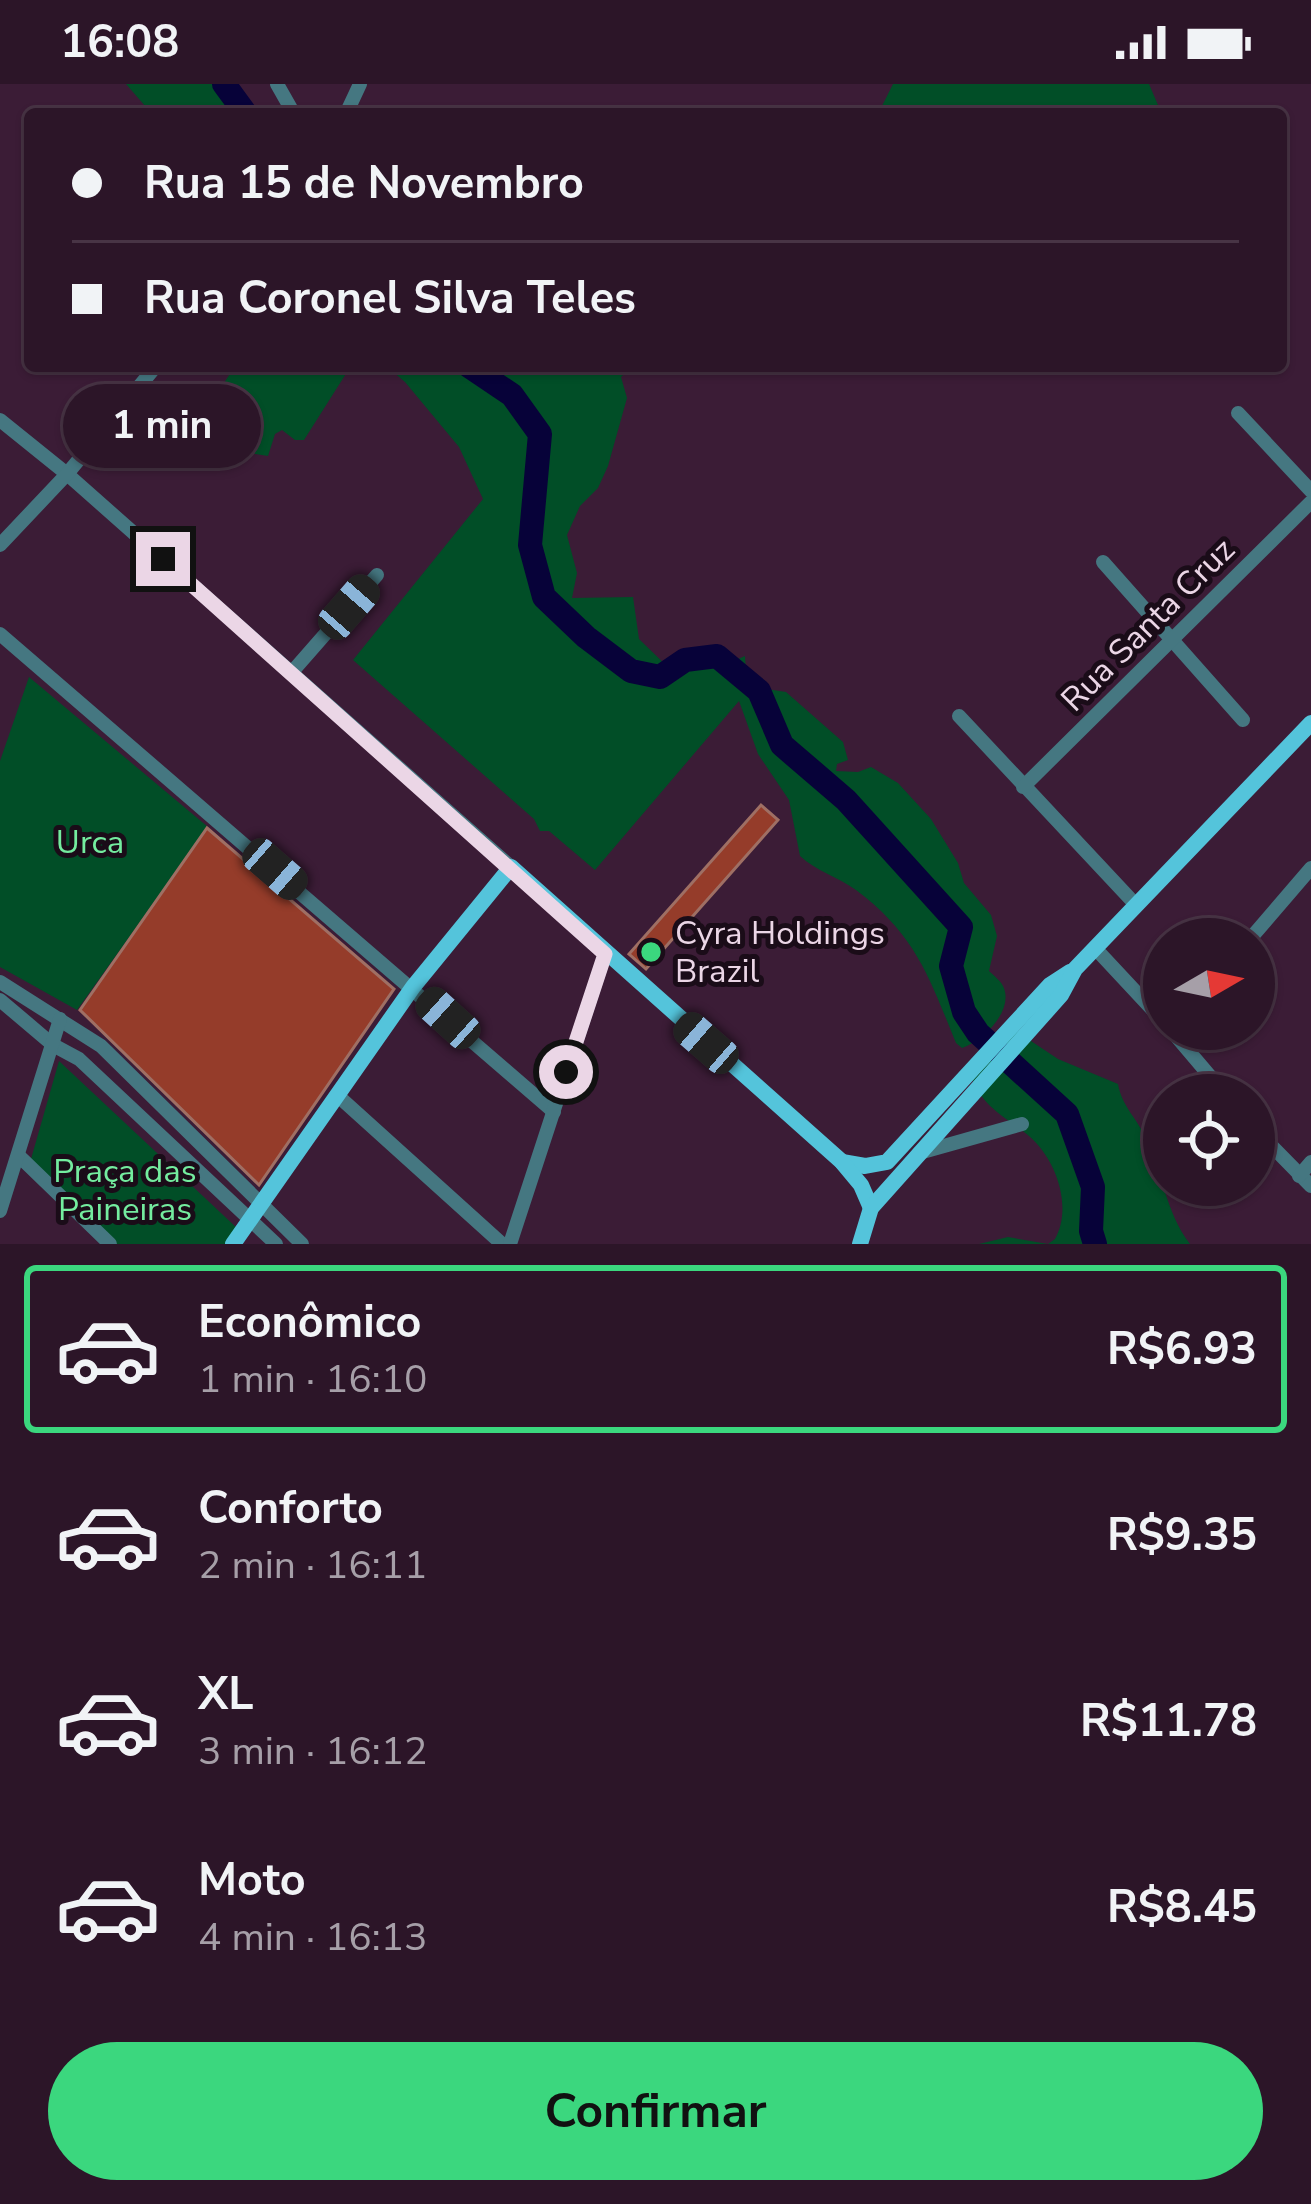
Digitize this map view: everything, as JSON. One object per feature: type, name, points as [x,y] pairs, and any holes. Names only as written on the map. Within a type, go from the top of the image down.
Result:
[{"type":"main road","points":[[841,1162],[865,1166],[887,1162],[1018,1030],[1050,985],[1076,969],[1311,723]]},
{"type":"main road","points":[[232,1244],[413,987],[511,867],[841,1162],[861,1185],[871,1208]]},
{"type":"main road","points":[[860,1244],[871,1208],[989,1061]]},
{"type":"street","points":[[0,544],[67,474],[151,372]]},
{"type":"street","points":[[1238,413],[1311,491]]},
{"type":"street","points":[[0,420],[511,867]]},
{"type":"street","name":"Rua Santa Cruz","points":[[1023,787],[1311,502]]},
{"type":"street","points":[[1103,562],[1244,720]]},
{"type":"street","points":[[292,672],[377,574]]},
{"type":"street","points":[[0,634],[554,1112]]},
{"type":"street","points":[[959,716],[1136,905]]},
{"type":"street","points":[[1268,918],[1311,868]]},
{"type":"street","points":[[1095,948],[1143,1000]]},
{"type":"street","points":[[337,1095],[506,1244],[605,954]]},
{"type":"street","points":[[0,982],[101,1046],[302,1244]]},
{"type":"street","points":[[0,1000],[53,1045],[79,1059],[276,1244]]},
{"type":"street","points":[[0,1211],[60,1019]]},
{"type":"street","points":[[1188,1050],[1208,1074]]},
{"type":"street","points":[[919,1153],[1022,1124]]},
{"type":"street","points":[[1275,1150],[1305,1181],[1311,1162]]},
{"type":"street","points":[[18,1155],[110,1244]]},
{"type":"green space","points":[[126,84],[231,84],[252,108],[147,108]]},
{"type":"green space","points":[[893,84],[1149,84],[1158,105],[1158,108],[881,108]]},
{"type":"green space","points":[[232,372],[347,372],[304,440],[295,440],[282,430],[275,434],[268,456],[222,453],[219,401]]},
{"type":"green space","points":[[393,372],[626,372],[621,377],[627,398],[608,466],[598,488],[580,506],[567,535],[577,573],[572,598],[633,597],[639,639],[672,671],[714,661],[720,667],[745,656],[747,686],[786,692],[843,742],[848,760],[837,764],[836,771],[871,767],[898,783],[931,819],[958,863],[964,883],[991,915],[997,936],[989,971],[1006,995],[1001,1014],[987,1032],[962,1048],[956,1043],[928,977],[893,924],[856,890],[800,856],[789,800],[758,754],[739,701],[595,870],[549,831],[540,831],[534,819],[353,660],[483,499],[459,447]]},
{"type":"green space","name":"Urca","points":[[29,677],[208,827],[77,1010],[0,967],[0,761]]},
{"type":"green space","points":[[1016,1031],[1058,1059],[1118,1084],[1143,1133],[1143,1206],[1171,1206],[1190,1244],[1048,1244],[1055,1239],[1062,1213],[1054,1170],[1029,1136],[987,1103],[971,1075]]},
{"type":"green space","name":"Praça das Paineiras","points":[[59,1061],[238,1229],[227,1244],[112,1244],[29,1166]]},
{"type":"green space","points":[[1008,1237],[1048,1244],[979,1244]]},
{"type":"building","points":[[761,805],[778,820],[646,969],[629,954]]},
{"type":"building","points":[[207,828],[394,989],[259,1185],[80,1010]]},
{"type":"waterway","points":[[224,84],[242,108]]},
{"type":"waterway","points":[[478,372],[512,395],[540,434],[530,545],[544,597],[631,671],[660,677],[685,660],[717,656],[759,691],[782,745],[846,800],[961,927],[951,966],[964,1012],[978,1033],[1067,1114],[1093,1187],[1095,1244]]},
{"type":"place","name":"Cyra Holdings Brazil","points":[[651,952]]},
{"type":"route","points":[[163,559],[605,954],[566,1072]]}]
